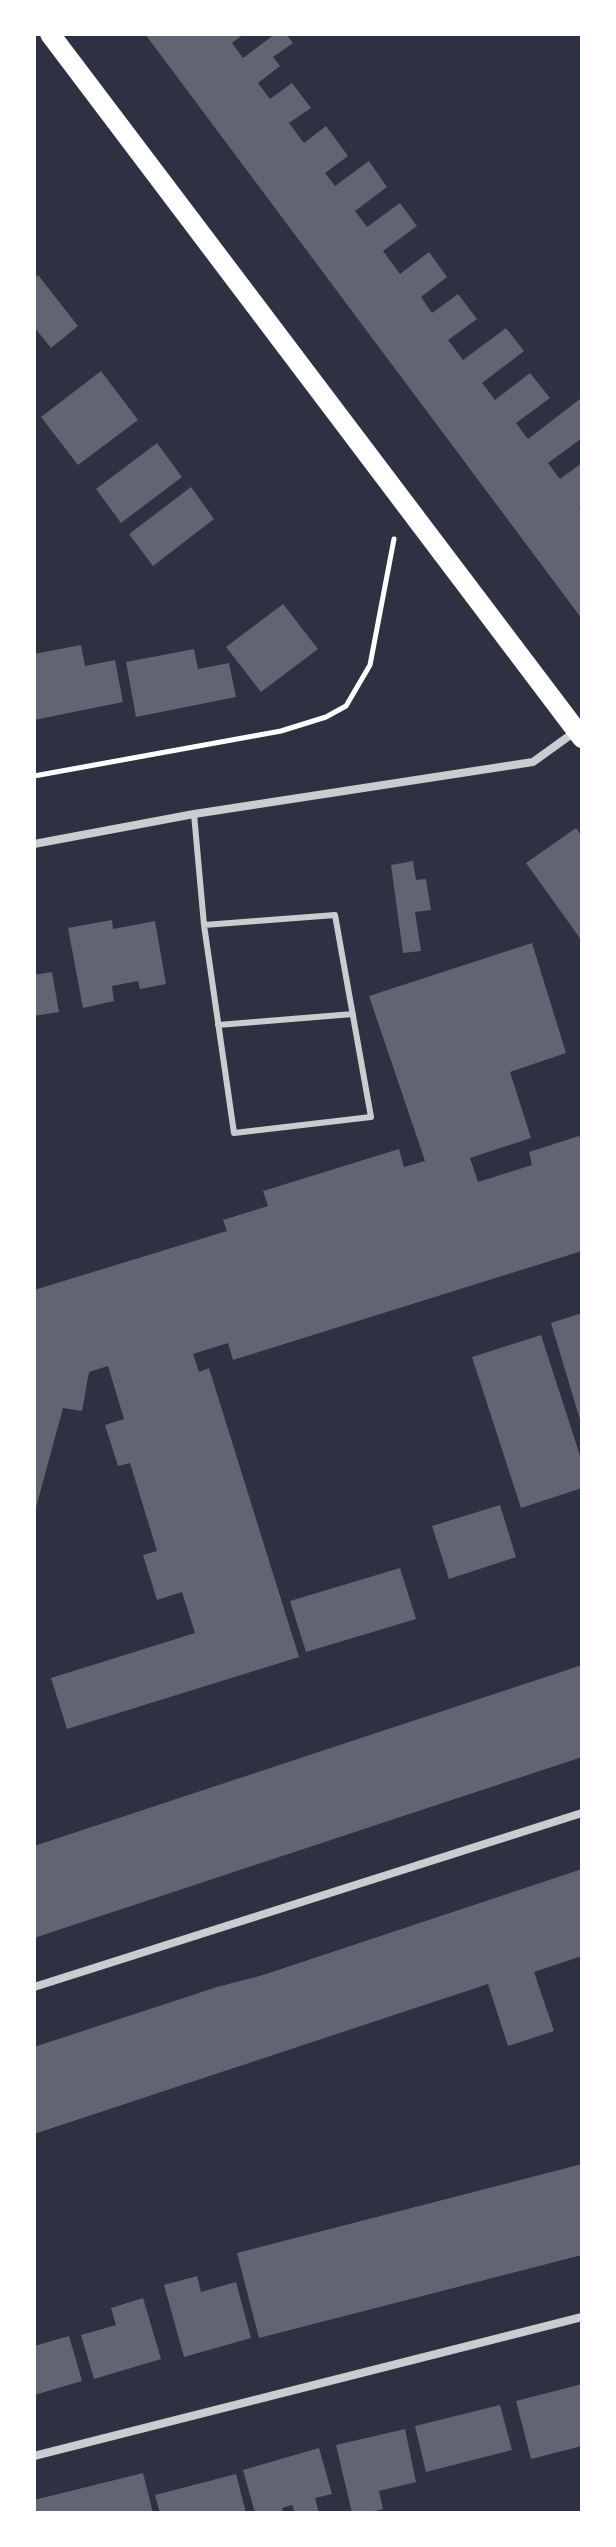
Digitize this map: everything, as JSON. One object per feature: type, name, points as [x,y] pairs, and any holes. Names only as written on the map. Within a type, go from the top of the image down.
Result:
[{"type":"main road","points":[[50,34],[579,734]]},
{"type":"street","points":[[34,844],[194,814],[533,762],[579,734]]},
{"type":"street","points":[[34,1987],[582,1813]]},
{"type":"street","points":[[34,2456],[582,2317]]},
{"type":"lane","points":[[194,814],[204,925],[234,1133],[371,1117],[335,915],[204,925]]},
{"type":"lane","points":[[218,1025],[353,1014]]},
{"type":"path","points":[[34,776],[281,731],[326,717],[346,706],[370,665],[402,499]]},
{"type":"building","points":[[145,34],[244,34],[232,43],[243,58],[275,34],[286,34],[293,43],[273,57],[280,66],[258,83],[270,99],[292,83],[311,108],[289,123],[304,143],[326,126],[348,156],[325,173],[335,186],[369,161],[387,187],[355,211],[367,227],[400,203],[417,226],[383,251],[400,274],[429,252],[447,277],[421,297],[432,313],[458,294],[477,319],[448,340],[463,360],[506,328],[524,351],[482,383],[495,400],[530,373],[550,398],[516,423],[528,439],[580,399],[582,438],[548,463],[560,479],[582,463],[582,506],[579,508],[582,512],[582,619]]},
{"type":"building","points":[[38,275],[78,326],[51,348],[34,327],[34,279]]},
{"type":"building","points":[[101,371],[138,420],[78,465],[41,417]]},
{"type":"building","points":[[157,443],[182,477],[121,523],[96,489]]},
{"type":"building","points":[[191,487],[214,519],[153,566],[129,534]]},
{"type":"building","points":[[283,604],[318,649],[261,692],[226,647]]},
{"type":"building","points":[[81,645],[85,666],[115,660],[123,702],[34,720],[34,654]]},
{"type":"building","points":[[194,649],[198,669],[229,663],[236,697],[136,717],[126,662]]},
{"type":"building","points":[[576,828],[582,837],[582,941],[526,863]]},
{"type":"building","points":[[413,861],[416,880],[426,879],[431,910],[415,912],[421,951],[403,953],[391,865]]},
{"type":"building","points":[[112,920],[113,929],[155,921],[166,984],[140,989],[138,981],[112,986],[114,1001],[83,1008],[68,928]]},
{"type":"building","points":[[532,943],[566,1053],[510,1072],[531,1138],[470,1158],[478,1182],[532,1165],[529,1152],[579,1136],[582,1143],[582,1251],[233,1360],[228,1343],[193,1354],[199,1372],[209,1368],[299,1657],[67,1729],[51,1678],[195,1633],[182,1592],[157,1600],[143,1555],[157,1551],[130,1463],[118,1466],[105,1425],[124,1419],[108,1366],[89,1372],[82,1411],[63,1408],[34,1515],[34,1290],[227,1231],[223,1220],[268,1206],[263,1191],[399,1149],[404,1167],[425,1161],[369,996]]},
{"type":"building","points":[[52,972],[59,1012],[34,1016],[34,975]]},
{"type":"building","points":[[582,1313],[582,1423],[581,1423],[551,1323]]},
{"type":"building","points":[[541,1335],[582,1462],[582,1488],[521,1508],[472,1357]]},
{"type":"building","points":[[500,1505],[516,1557],[449,1579],[432,1526]]},
{"type":"building","points":[[400,1568],[416,1619],[306,1652],[290,1601]]},
{"type":"building","points":[[582,1665],[582,1757],[34,1938],[34,1846]]},
{"type":"building","points":[[582,1869],[582,1956],[534,1972],[554,2031],[508,2046],[488,1984],[34,2134],[34,2047]]},
{"type":"building","points":[[582,2164],[582,2255],[259,2338],[237,2253]]},
{"type":"building","points":[[197,2276],[201,2292],[236,2282],[251,2338],[184,2357],[164,2285]]},
{"type":"building","points":[[143,2298],[161,2359],[94,2379],[81,2335],[116,2325],[111,2308]]},
{"type":"building","points":[[69,2336],[82,2381],[34,2395],[34,2346]]},
{"type":"building","points":[[582,2384],[582,2446],[531,2459],[516,2401]]},
{"type":"building","points":[[500,2405],[512,2450],[426,2472],[415,2426]]},
{"type":"building","points":[[405,2429],[416,2482],[379,2491],[383,2509],[352,2513],[336,2445]]},
{"type":"building","points":[[319,2448],[332,2494],[315,2498],[319,2513],[295,2513],[292,2505],[282,2508],[283,2513],[255,2513],[243,2470]]},
{"type":"building","points":[[143,2473],[153,2513],[34,2513],[34,2500]]},
{"type":"building","points":[[236,2474],[246,2513],[160,2513],[155,2495]]}]
